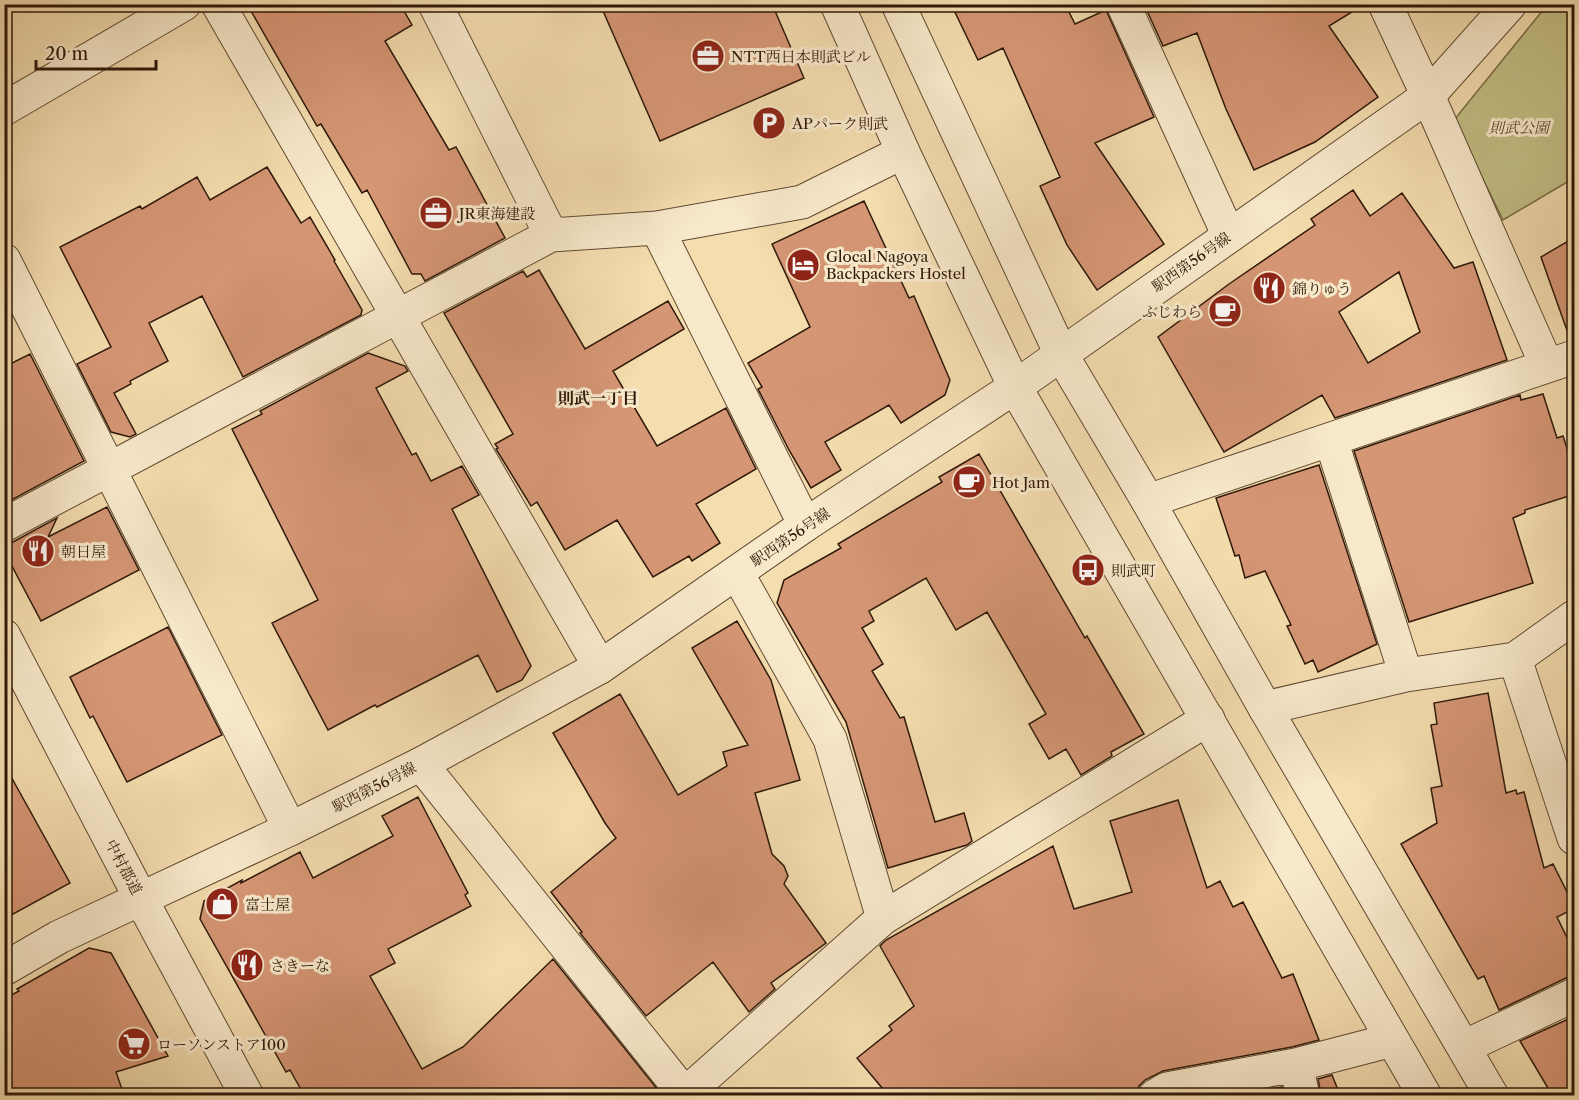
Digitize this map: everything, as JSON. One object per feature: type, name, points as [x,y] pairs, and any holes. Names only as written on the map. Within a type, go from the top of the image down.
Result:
[{"type":"street","points":[[4,109],[184,4]]},
{"type":"street","points":[[218,4],[600,667]]},
{"type":"street","points":[[435,4],[552,235]]},
{"type":"street","points":[[837,4],[903,152],[1015,387],[1425,1095]]},
{"type":"street","points":[[898,4],[1061,354],[1492,1095]]},
{"type":"street","points":[[1123,4],[1229,236]]},
{"type":"street","points":[[1148,501],[1561,362],[1428,96],[1385,4]]},
{"type":"street","name":"駅西第56号線","points":[[4,969],[59,937],[290,829],[421,764],[600,667],[805,525],[1015,387],[1428,96],[1510,4]]},
{"type":"street","points":[[4,525],[552,235],[657,228],[802,202],[903,152]]},
{"type":"street","points":[[657,228],[805,525]]},
{"type":"street","points":[[4,260],[290,829]]},
{"type":"street","points":[[1331,440],[1407,675]]},
{"type":"street","points":[[737,573],[830,738],[883,918]]},
{"type":"street","points":[[1265,708],[1407,675],[1515,659],[1575,617]]},
{"type":"street","name":"中村郡道","points":[[4,636],[141,899],[247,1095]]},
{"type":"street","points":[[1515,659],[1575,838]]},
{"type":"street","points":[[421,764],[684,1095],[883,918],[1208,719]]},
{"type":"street","points":[[1464,1047],[1575,995]]},
{"type":"street","points":[[1155,1095],[1167,1089],[1299,1080],[1392,1040]]},
{"type":"green space","name":"則武公園","points":[[1547,5],[1574,5],[1574,178],[1503,220],[1454,120]]},
{"type":"building","points":[[247,4],[400,4],[412,25],[385,41],[449,150],[456,147],[505,238],[425,281],[421,274],[412,274],[367,190],[362,193],[321,124],[317,126]]},
{"type":"building","name":"NTT西日本則武ビル","points":[[600,4],[772,4],[804,78],[660,141]]},
{"type":"building","points":[[951,4],[1065,4],[1075,24],[1106,10],[1154,117],[1095,143],[1164,244],[1097,290],[1067,245],[1040,186],[1060,177],[1003,48],[978,60]]},
{"type":"building","points":[[1144,4],[1365,4],[1329,26],[1378,97],[1315,142],[1254,170],[1226,109],[1197,33],[1163,46]]},
{"type":"building","points":[[267,167],[301,223],[310,217],[362,310],[361,315],[243,377],[202,296],[149,323],[168,361],[130,381],[131,384],[114,393],[136,434],[130,437],[111,432],[77,364],[111,347],[60,247],[140,206],[142,209],[197,177],[210,200]]},
{"type":"building","points":[[1353,190],[1370,216],[1402,193],[1454,268],[1473,262],[1507,360],[1335,418],[1322,395],[1224,452],[1158,337],[1229,284],[1315,225],[1311,219]],"holes":[[[1399,272],[1420,332],[1368,363],[1339,312]]]},
{"type":"building","points":[[864,201],[909,298],[914,296],[950,380],[945,395],[901,423],[889,405],[825,442],[841,470],[811,488],[758,389],[762,387],[748,363],[810,327],[772,244]]},
{"type":"building","points":[[1575,237],[1575,338],[1570,339],[1541,257]]},
{"type":"building","points":[[539,270],[585,349],[668,301],[684,329],[613,371],[657,446],[726,408],[756,469],[696,504],[720,543],[692,561],[689,556],[653,577],[617,520],[565,550],[537,502],[531,506],[496,449],[498,448],[495,444],[513,434],[444,313],[523,271],[527,277]]},
{"type":"building","points":[[368,353],[405,366],[408,371],[376,388],[412,455],[416,453],[431,481],[462,466],[479,495],[452,509],[531,666],[522,680],[497,692],[478,655],[328,730],[272,623],[318,600],[232,429],[262,414],[260,411]]},
{"type":"building","points":[[30,354],[84,461],[4,504],[4,367]]},
{"type":"building","points":[[1543,394],[1557,438],[1563,436],[1575,473],[1575,494],[1525,510],[1525,513],[1513,518],[1533,583],[1409,622],[1354,451],[1520,395],[1521,400]]},
{"type":"building","points":[[979,454],[1085,638],[1087,636],[1144,734],[1111,752],[1112,756],[1081,775],[1066,749],[1049,759],[1029,724],[1046,714],[987,612],[956,630],[926,578],[869,611],[874,621],[862,628],[883,664],[872,671],[900,718],[904,717],[935,822],[964,813],[972,841],[967,845],[888,868],[846,722],[777,603],[784,580],[841,548],[838,544],[942,482],[939,477]]},
{"type":"building","points":[[1319,465],[1377,644],[1318,672],[1313,660],[1305,664],[1287,626],[1291,625],[1265,571],[1245,578],[1239,555],[1235,556],[1216,498]]},
{"type":"building","points":[[107,507],[139,570],[41,621],[4,551],[4,544],[13,542],[57,518],[48,537]]},
{"type":"building","points":[[737,621],[771,680],[800,780],[755,793],[772,854],[784,866],[788,876],[784,884],[826,943],[771,983],[775,989],[749,1012],[713,962],[646,1016],[580,933],[582,932],[551,892],[616,838],[553,733],[620,694],[678,795],[727,766],[723,752],[748,745],[692,648]]},
{"type":"building","points":[[168,627],[222,735],[127,782],[93,716],[90,718],[70,677]]},
{"type":"building","points":[[1488,693],[1506,793],[1516,790],[1517,794],[1524,792],[1544,868],[1553,864],[1575,908],[1557,917],[1575,954],[1575,976],[1566,978],[1499,1010],[1484,976],[1478,979],[1401,844],[1437,823],[1431,788],[1442,786],[1431,725],[1437,724],[1434,703]]},
{"type":"building","points":[[4,764],[70,883],[4,919]]},
{"type":"building","points":[[418,797],[468,893],[465,895],[471,906],[388,949],[395,963],[370,976],[422,1069],[463,1047],[553,959],[662,1095],[304,1095],[290,1070],[286,1072],[200,919],[204,901],[300,852],[313,878],[393,836],[382,816]]},
{"type":"building","points":[[1178,800],[1207,888],[1220,881],[1233,907],[1243,902],[1282,978],[1293,974],[1319,1040],[1163,1071],[1145,1080],[1139,1086],[1136,1095],[888,1095],[857,1058],[892,1030],[889,1026],[914,1006],[880,946],[886,940],[1053,846],[1074,909],[1132,892],[1110,821]]},
{"type":"building","points":[[89,948],[111,953],[168,1056],[116,1072],[124,1095],[4,1095],[4,999],[19,991],[17,989]]},
{"type":"building","points":[[1575,1016],[1575,1095],[1552,1095],[1520,1041]]},
{"type":"building","points":[[1332,1075],[1340,1095],[1321,1095],[1318,1079]]},
{"type":"building","points":[[1282,1087],[1284,1095],[1235,1095]]},
{"type":"place","name":"NTT西日本則武ビル","points":[[708,56]]},
{"type":"place","name":"APパーク則武","points":[[769,123]]},
{"type":"place","name":"JR東海建設","points":[[436,213]]},
{"type":"place","name":"Glocal Nagoya Backpackers Hostel","points":[[803,265]]},
{"type":"place","name":"錦りゅう","points":[[1269,288]]},
{"type":"place","name":"ふじわら","points":[[1225,311]]},
{"type":"place","name":"Hot Jam","points":[[969,482]]},
{"type":"place","name":"朝日屋","points":[[38,551]]},
{"type":"place","name":"則武町","points":[[1088,570]]},
{"type":"place","name":"富士屋","points":[[222,904]]},
{"type":"place","name":"さきーな","points":[[247,965]]},
{"type":"place","name":"ローソンストア100","points":[[134,1044]]},
{"type":"district","name":"則武一丁目","points":[[598,398]]}]
